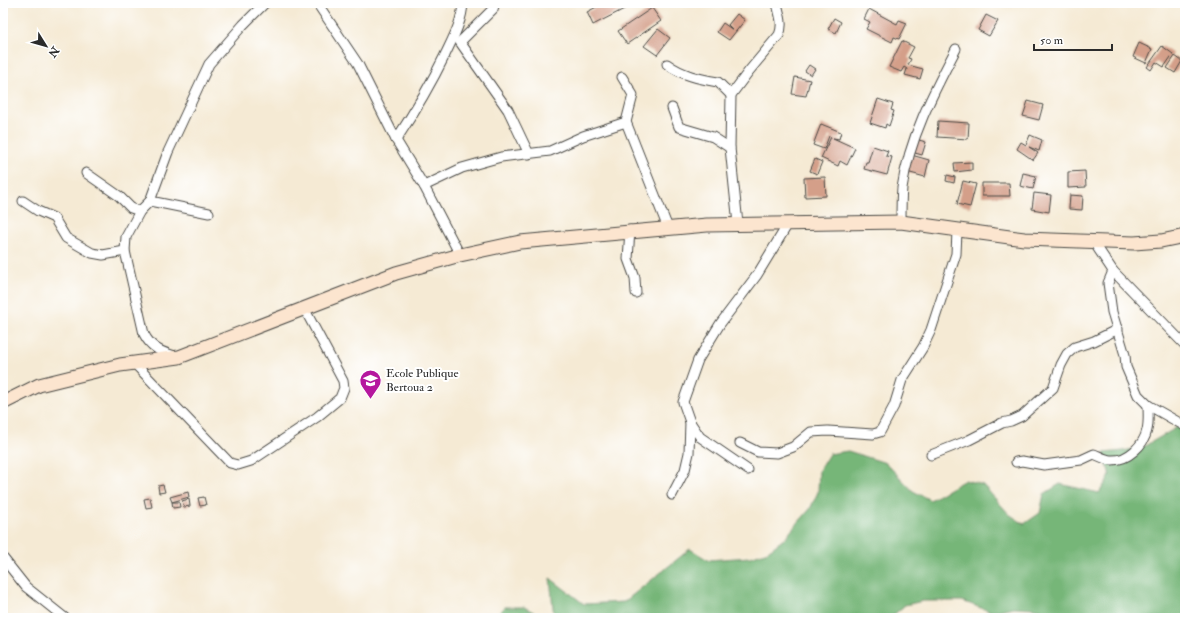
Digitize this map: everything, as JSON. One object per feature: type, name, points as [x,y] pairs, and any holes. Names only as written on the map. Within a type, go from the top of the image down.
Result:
[{"type":"street","points":[[179,356],[160,352],[148,342],[144,334],[125,251],[126,237],[140,211],[150,201],[168,152],[208,64],[265,3]]},
{"type":"street","points":[[316,3],[358,64],[396,140],[424,186],[460,255]]},
{"type":"street","points":[[396,140],[427,92],[457,31],[462,14],[463,3]]},
{"type":"street","points":[[495,3],[493,9],[460,42],[508,110],[528,154]]},
{"type":"street","points":[[738,224],[730,148],[731,95],[779,35],[782,29],[777,3]]},
{"type":"street","points":[[901,222],[902,189],[911,152],[927,106],[956,49]]},
{"type":"street","points":[[666,64],[678,72],[703,80],[718,82],[731,95]]},
{"type":"street","points":[[622,77],[633,95],[626,122],[668,228]]},
{"type":"street","points":[[672,108],[679,127],[713,137],[730,148]]},
{"type":"street","points":[[424,186],[462,168],[501,157],[550,152],[583,136],[626,122]]},
{"type":"street","points":[[86,172],[119,196],[131,208],[140,211]]},
{"type":"street","points":[[23,201],[38,212],[54,218],[66,238],[92,253],[103,255],[125,251]]},
{"type":"street","points":[[150,201],[209,213]]},
{"type":"street","points":[[3,403],[20,393],[39,385],[134,363],[179,356],[396,273],[460,255],[520,242],[630,230],[738,224],[901,222],[957,231],[1024,239],[1134,243],[1160,241],[1185,236]]},
{"type":"street","points":[[672,495],[684,470],[689,453],[690,422],[684,402],[698,360],[720,324],[757,275],[788,224]]},
{"type":"street","points":[[630,230],[628,259],[635,278],[636,293]]},
{"type":"street","points":[[740,443],[758,452],[777,453],[793,447],[811,432],[828,431],[873,434],[880,432],[894,406],[902,380],[923,347],[931,330],[956,254],[957,231]]},
{"type":"street","points":[[1092,241],[1113,270],[1184,344]]},
{"type":"street","points":[[1113,270],[1108,283],[1112,312],[1125,356],[1126,367],[1138,395],[1148,405],[1185,426]]},
{"type":"street","points":[[134,363],[230,463],[238,465],[251,461],[317,417],[340,398],[344,388],[343,381],[304,308]]},
{"type":"street","points":[[931,455],[970,440],[1002,423],[1022,416],[1053,388],[1061,365],[1075,347],[1094,341],[1118,329]]},
{"type":"street","points":[[1016,462],[1022,461],[1044,465],[1081,460],[1094,454],[1111,460],[1124,457],[1135,451],[1144,438],[1148,426],[1148,405]]},
{"type":"street","points":[[690,422],[700,436],[748,470]]},
{"type":"street","points":[[3,558],[26,587],[65,618]]},
{"type":"green space","points":[[1181,425],[1185,428],[1185,618],[1084,618],[1052,613],[1033,608],[1013,607],[992,612],[962,601],[923,601],[905,605],[890,618],[494,618],[505,607],[524,607],[541,616],[554,617],[550,578],[584,604],[624,602],[690,549],[708,560],[750,557],[768,551],[784,539],[810,509],[818,492],[819,470],[829,454],[848,451],[886,463],[913,491],[930,500],[965,480],[983,485],[1009,514],[1024,524],[1040,513],[1044,494],[1060,484],[1099,493],[1110,476],[1104,453],[1143,447]]},
{"type":"building","points":[[604,3],[626,3],[628,7],[593,25],[587,12]]},
{"type":"building","points":[[652,8],[661,21],[627,44],[618,31]]},
{"type":"building","points":[[869,9],[897,24],[899,20],[907,23],[899,39],[894,37],[892,42],[866,29],[870,22],[864,19]]},
{"type":"building","points":[[737,14],[745,20],[729,40],[717,32],[723,23],[733,30],[728,25]]},
{"type":"building","points":[[986,15],[998,21],[989,36],[978,30]]},
{"type":"building","points":[[834,18],[841,22],[836,33],[828,29]]},
{"type":"building","points":[[658,29],[670,38],[657,55],[644,46]]},
{"type":"building","points":[[902,41],[914,47],[908,58],[911,59],[908,65],[923,69],[920,79],[905,75],[907,69],[904,67],[901,72],[889,67]]},
{"type":"building","points":[[1139,43],[1152,49],[1146,63],[1133,57]]},
{"type":"building","points":[[1162,46],[1173,54],[1164,67],[1156,62],[1151,70],[1147,67]]},
{"type":"building","points":[[1175,56],[1182,61],[1175,73],[1167,68]]},
{"type":"building","points":[[809,65],[815,69],[811,75],[805,71]]},
{"type":"building","points":[[795,77],[810,80],[806,96],[792,94]]},
{"type":"building","points":[[878,99],[893,104],[891,110],[894,111],[889,126],[886,124],[885,128],[870,123]]},
{"type":"building","points":[[1028,101],[1043,105],[1039,120],[1023,116]]},
{"type":"building","points":[[938,121],[969,123],[968,139],[937,137]]},
{"type":"building","points":[[821,124],[841,132],[839,139],[833,138],[855,148],[847,165],[840,161],[838,166],[821,158],[831,137],[829,136],[824,149],[813,145]]},
{"type":"building","points":[[1030,135],[1042,140],[1039,151],[1029,147],[1038,153],[1033,160],[1017,149],[1021,142],[1026,145]]},
{"type":"building","points":[[912,138],[926,142],[922,155],[908,151]]},
{"type":"building","points":[[873,146],[888,151],[886,156],[892,157],[887,175],[864,169]]},
{"type":"building","points":[[908,154],[929,160],[925,177],[903,171]]},
{"type":"building","points":[[815,159],[822,162],[817,174],[810,171]]},
{"type":"building","points":[[972,162],[972,170],[955,172],[954,163]]},
{"type":"building","points":[[1085,171],[1086,187],[1068,188],[1068,172]]},
{"type":"building","points":[[1023,173],[1036,176],[1033,189],[1020,186]]},
{"type":"building","points":[[947,175],[955,177],[954,183],[946,181]]},
{"type":"building","points":[[825,177],[826,196],[805,197],[804,178]]},
{"type":"building","points":[[963,181],[976,184],[970,207],[957,204]]},
{"type":"building","points":[[982,183],[1009,183],[1010,196],[982,196]]},
{"type":"building","points":[[1034,193],[1051,195],[1049,212],[1032,209]]},
{"type":"building","points":[[1070,195],[1083,196],[1082,210],[1069,209]]},
{"type":"building","points":[[163,485],[165,492],[159,493],[158,486]]},
{"type":"building","points":[[188,492],[189,497],[172,502],[170,497]]},
{"type":"building","points":[[204,497],[206,505],[200,506],[198,498]]},
{"type":"building","points":[[150,498],[152,507],[146,508],[144,499]]},
{"type":"building","points":[[189,499],[190,506],[184,507],[182,501]]},
{"type":"building","points":[[172,502],[179,502],[180,507],[173,508]]},
{"type":"place","name":"Ecole Publique Bertoua 2","points":[[371,400]]}]
